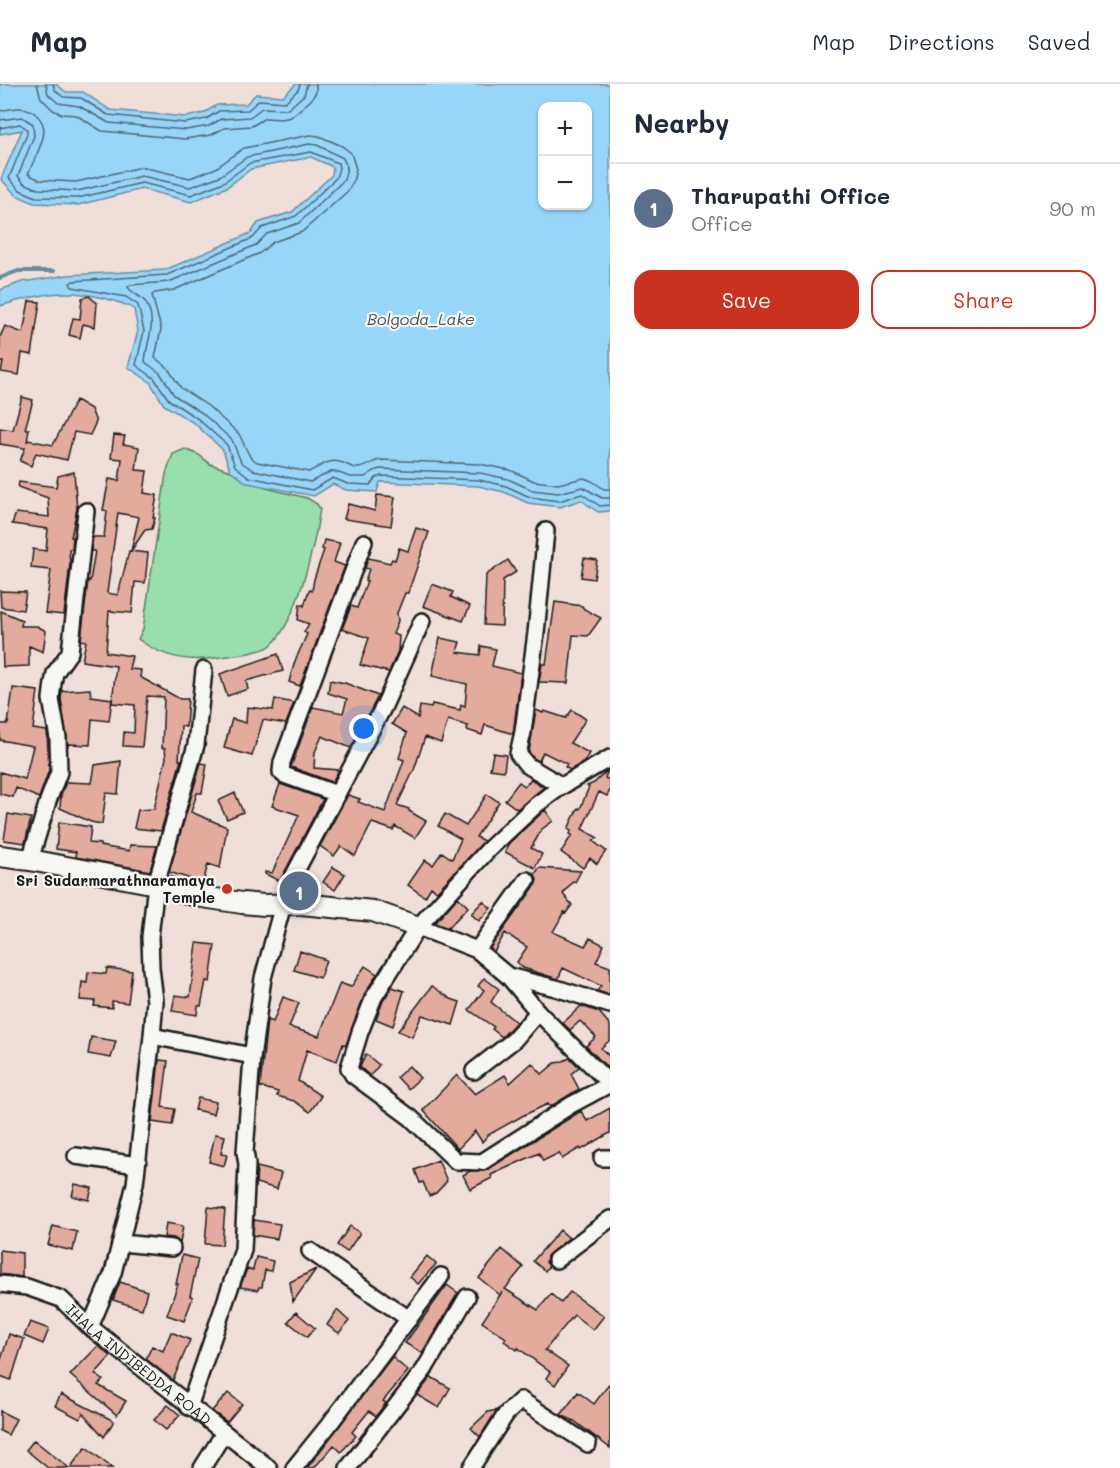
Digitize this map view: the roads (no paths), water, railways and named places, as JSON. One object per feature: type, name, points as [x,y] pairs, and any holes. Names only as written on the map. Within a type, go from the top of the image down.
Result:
[{"type":"street","points":[[30,860],[58,772],[58,738],[51,699],[55,673],[70,652],[86,512]]},
{"type":"street","points":[[546,531],[536,633],[518,754],[527,765],[562,786]]},
{"type":"street","points":[[337,794],[284,776],[281,772],[282,762],[364,542]]},
{"type":"street","points":[[189,1407],[243,1250],[248,1164],[245,1152],[252,1058],[263,978],[288,886],[384,706],[422,621]]},
{"type":"street","points":[[90,1327],[113,1273],[135,1184],[155,1001],[150,937],[156,884],[196,745],[204,670]]},
{"type":"street","points":[[0,856],[156,884],[196,896],[264,905],[284,904],[373,911],[418,927],[477,950],[508,976],[538,1012],[610,1084],[571,1105],[482,1162],[456,1161],[411,1118],[353,1075],[350,1068],[360,1032],[374,997],[418,927],[488,850],[536,805],[562,786],[610,758]]},
{"type":"street","points":[[477,950],[527,880]]},
{"type":"street","points":[[508,976],[610,1005]]},
{"type":"street","points":[[474,1071],[514,1040],[538,1012]]},
{"type":"street","points":[[152,1036],[247,1055],[252,1058]]},
{"type":"street","points":[[76,1156],[137,1165]]},
{"type":"street","points":[[556,1260],[610,1219]]},
{"type":"street","points":[[121,1243],[172,1248]]},
{"type":"street","points":[[310,1251],[410,1319]]},
{"type":"street","points":[[294,1468],[441,1276]]},
{"type":"street","name":"IHALA INDIBEDDA ROAD","points":[[0,1284],[27,1287],[61,1299],[90,1327],[269,1468]]},
{"type":"street","points":[[348,1468],[424,1370],[467,1297]]},
{"type":"street","points":[[471,1468],[506,1414],[521,1400],[588,1444]]},
{"type":"street","points":[[202,1468],[224,1433]]},
{"type":"water","name":"Bolgoda_Lake","points":[[0,84],[56,84],[66,92],[83,92],[110,110],[186,117],[204,113],[217,105],[246,104],[256,94],[283,96],[296,84],[610,84],[610,511],[598,512],[581,500],[560,507],[528,503],[504,492],[478,486],[380,482],[377,492],[346,490],[333,484],[314,496],[247,483],[230,470],[223,450],[194,423],[164,405],[150,382],[128,367],[138,331],[134,309],[103,298],[70,293],[44,295],[0,306],[0,290],[22,282],[68,275],[165,270],[251,233],[258,223],[292,212],[332,175],[333,167],[311,157],[251,169],[227,187],[191,202],[142,189],[78,205],[34,203],[16,195],[1,179],[22,130],[0,134]]},
{"type":"waterway","points":[[0,278],[18,271],[54,271]]},
{"type":"place","name":"Sri Sudarmarathnaramaya Temple","points":[[227,889]]},
{"type":"place","name":"Tharupathi Office","points":[[299,891]]}]
